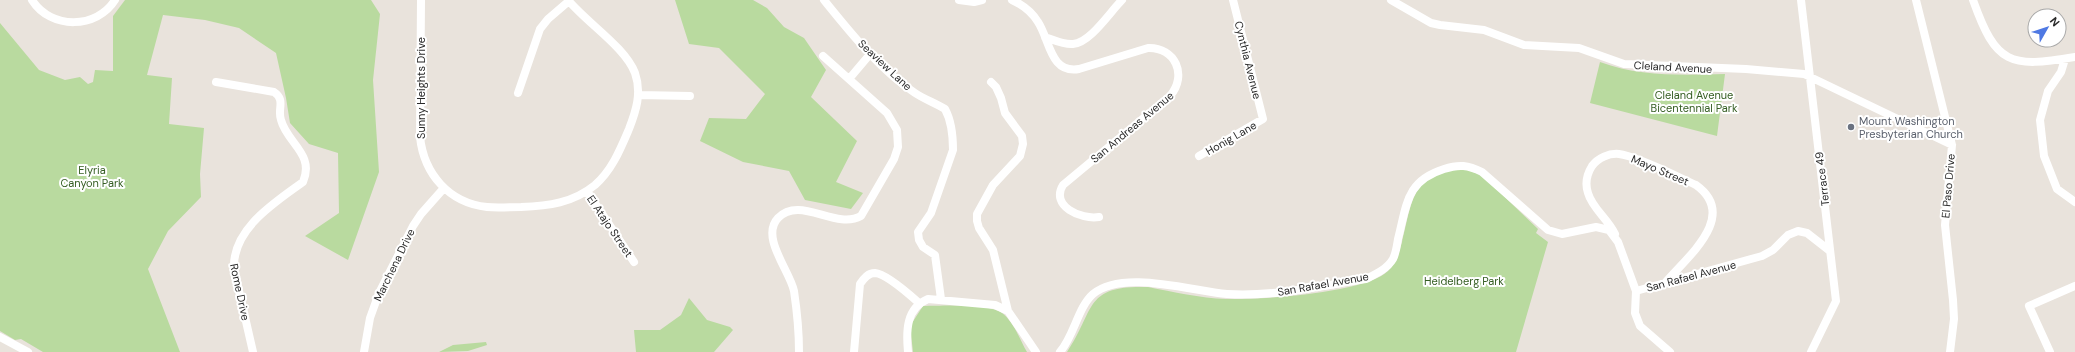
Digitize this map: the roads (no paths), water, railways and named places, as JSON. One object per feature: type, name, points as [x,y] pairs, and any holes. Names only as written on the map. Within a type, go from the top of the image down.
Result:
[{"type":"street","points":[[32,0],[43,12],[55,19],[78,23],[101,14],[115,0]]},
{"type":"street","name":"Sunny Heights Drive","points":[[420,0],[422,148],[429,168],[444,188],[465,201],[489,207],[550,205],[563,202],[587,191],[604,176],[618,155],[634,115],[639,95]]},
{"type":"street","points":[[518,93],[540,29],[568,0],[580,14],[624,54],[635,74],[639,95],[690,96]]},
{"type":"street","name":"Seaview Lane","points":[[824,0],[848,29],[871,53],[910,89],[944,109],[947,114],[953,139],[953,150],[931,213],[918,232],[919,240],[923,247],[935,255],[941,299]]},
{"type":"street","points":[[959,0],[974,2],[982,0]]},
{"type":"street","name":"San Andreas Avenue","points":[[1012,0],[1019,3],[1033,15],[1046,37],[1057,63],[1068,69],[1079,69],[1148,48],[1154,48],[1162,50],[1173,58],[1179,70],[1178,84],[1170,96],[1063,185],[1060,190],[1060,200],[1066,208],[1091,218],[1099,216]]},
{"type":"street","points":[[1046,37],[1067,44],[1081,42],[1089,37],[1122,0]]},
{"type":"street","name":"Cynthia Avenue","points":[[1233,0],[1263,119]]},
{"type":"street","name":"Cleland Avenue","points":[[1391,0],[1431,23],[1484,30],[1524,45],[1579,48],[1624,64],[1746,69],[1804,74],[1952,145]]},
{"type":"street","name":"Terrace 49","points":[[1801,0],[1836,301],[1811,352]]},
{"type":"street","name":"El Paso Drive","points":[[1916,0],[1952,145],[1944,225],[1954,319],[1950,352]]},
{"type":"street","points":[[1974,0],[1993,44],[2006,57],[2020,62],[2038,63],[2075,57]]},
{"type":"street","points":[[849,79],[871,53]]},
{"type":"street","points":[[799,352],[793,290],[774,246],[773,226],[781,216],[792,210],[802,210],[847,221],[861,216],[894,159],[898,147],[897,130],[893,120],[823,56]]},
{"type":"street","points":[[2065,59],[2061,72],[2048,91],[2040,120],[2044,156],[2057,189],[2075,202]]},
{"type":"street","name":"Rome Drive","points":[[216,82],[274,92],[280,96],[282,102],[281,121],[302,152],[305,163],[306,175],[303,182],[256,217],[237,247],[233,259],[253,352]]},
{"type":"street","points":[[991,82],[996,87],[1001,98],[1005,113],[1022,136],[1024,144],[1020,156],[993,185],[977,214],[976,221],[993,250],[1008,311],[1036,352]]},
{"type":"street","name":"Honig Lane","points":[[1199,156],[1263,119]]},
{"type":"street","name":"Mayo Street","points":[[1618,242],[1607,220],[1592,201],[1587,187],[1587,179],[1592,167],[1603,157],[1611,154],[1627,156],[1696,184],[1703,189],[1709,197],[1714,211],[1711,228],[1665,283]]},
{"type":"street","name":"San Rafael Avenue","points":[[1060,352],[1068,342],[1092,295],[1105,287],[1147,282],[1227,294],[1272,293],[1366,279],[1388,266],[1393,259],[1410,198],[1418,182],[1427,176],[1451,167],[1470,166],[1482,172],[1548,230],[1562,234],[1596,227],[1603,228],[1614,234],[1636,291],[1762,256],[1773,250],[1788,235],[1798,231],[1806,233],[1830,251]]},
{"type":"street","name":"Marchena Drive","points":[[364,352],[370,318],[379,293],[413,226],[421,214],[444,188]]},
{"type":"street","name":"El Atajo Street","points":[[587,191],[634,262]]},
{"type":"street","points":[[854,352],[860,284],[866,276],[875,273],[887,278],[919,303]]},
{"type":"street","points":[[2050,352],[2029,306],[2075,286]]},
{"type":"street","points":[[1636,291],[1635,313],[1640,326],[1670,352]]},
{"type":"street","points":[[908,352],[906,337],[908,322],[913,310],[919,303],[928,299],[941,299],[995,306],[1008,311]]},
{"type":"street","points":[[0,337],[28,352]]},
{"type":"place","name":"Mount Washington Presbyterian Church","points":[[1851,127]]},
{"type":"park label","name":"Cleland Avenue Bicentennial Park","points":[[1694,101]]},
{"type":"park label","name":"Elyria Canyon Park","points":[[92,176]]},
{"type":"park label","name":"Heidelberg Park","points":[[1464,281]]}]
